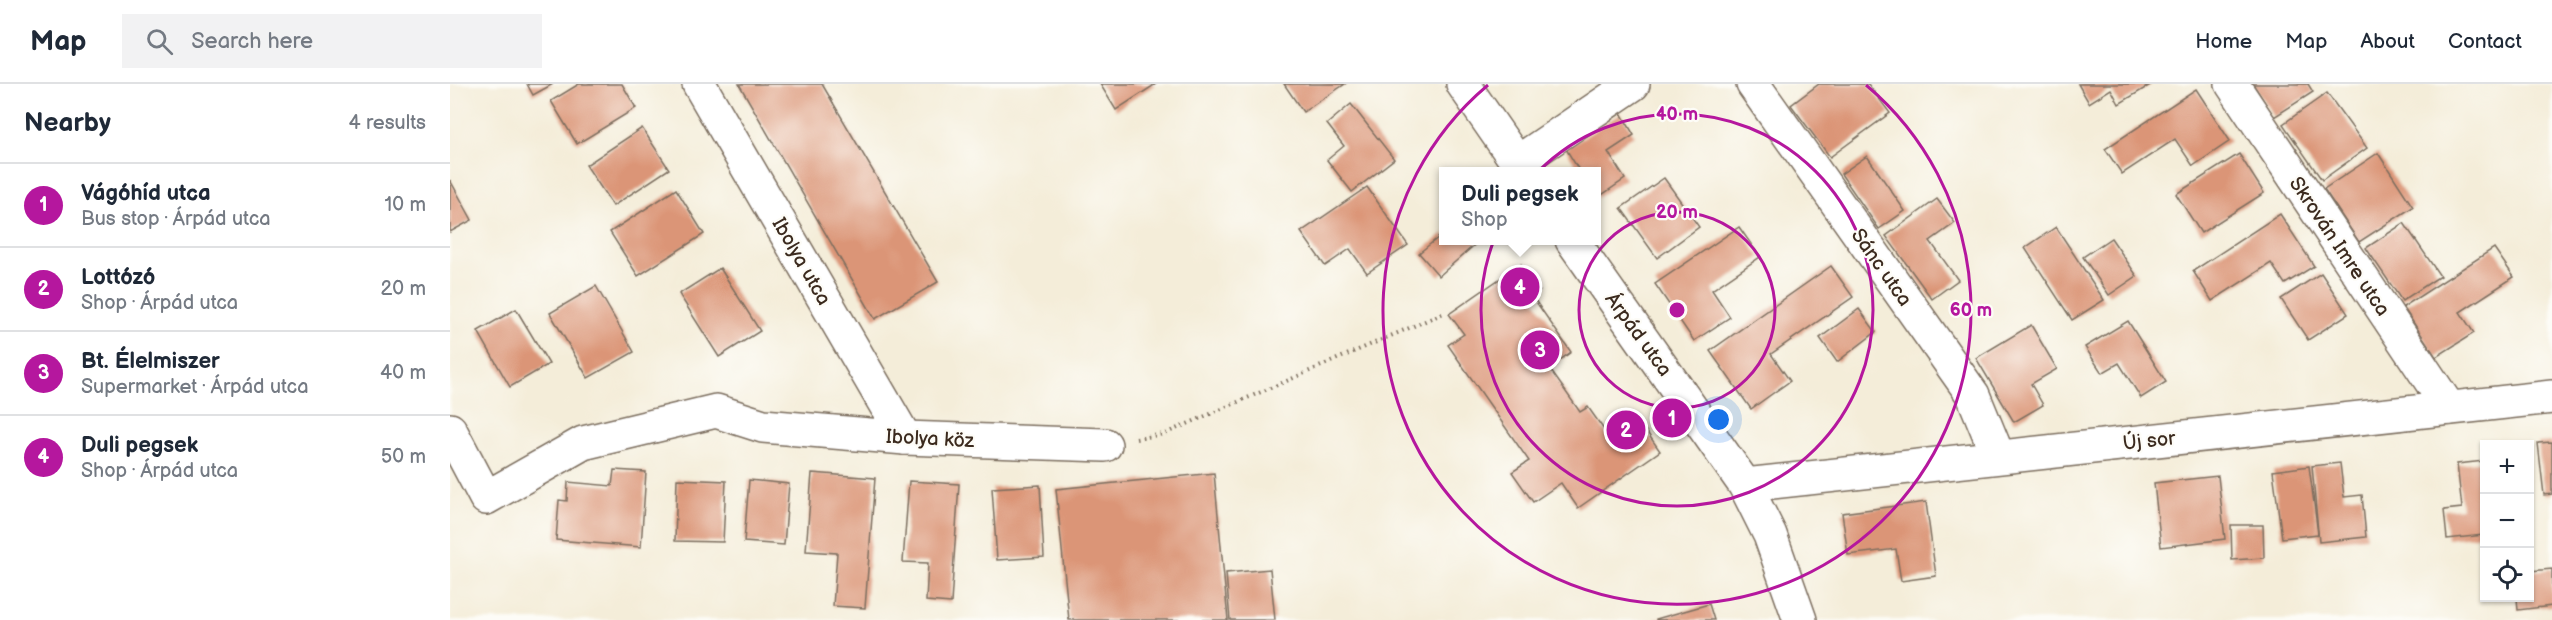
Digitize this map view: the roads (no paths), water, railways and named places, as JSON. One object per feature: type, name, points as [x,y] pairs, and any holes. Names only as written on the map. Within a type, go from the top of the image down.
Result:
[{"type":"street","name":"Ibolya utca","points":[[699,84],[904,438]]},
{"type":"street","points":[[1463,84],[1521,167],[1633,84]]},
{"type":"street","name":"Sánc utca","points":[[1753,84],[1973,395],[1998,456]]},
{"type":"street","name":"Skrován Imre utca","points":[[2232,84],[2449,408]]},
{"type":"street","name":"Árpád utca","points":[[1576,245],[1745,485],[1770,535],[1800,620]]},
{"type":"street","name":"Új sor","points":[[1745,485],[2552,397]]},
{"type":"street","name":"Ibolya köz","points":[[450,430],[486,498],[583,443],[716,411],[763,426],[904,438],[1105,445]]},
{"type":"place","name":"Duli pegsek","points":[[1520,287]]},
{"type":"place","name":"Bt. Élelmiszer","points":[[1540,350]]},
{"type":"place","name":"Vágóhíd utca","points":[[1672,418]]},
{"type":"place","name":"Lottózó","points":[[1626,430]]}]
